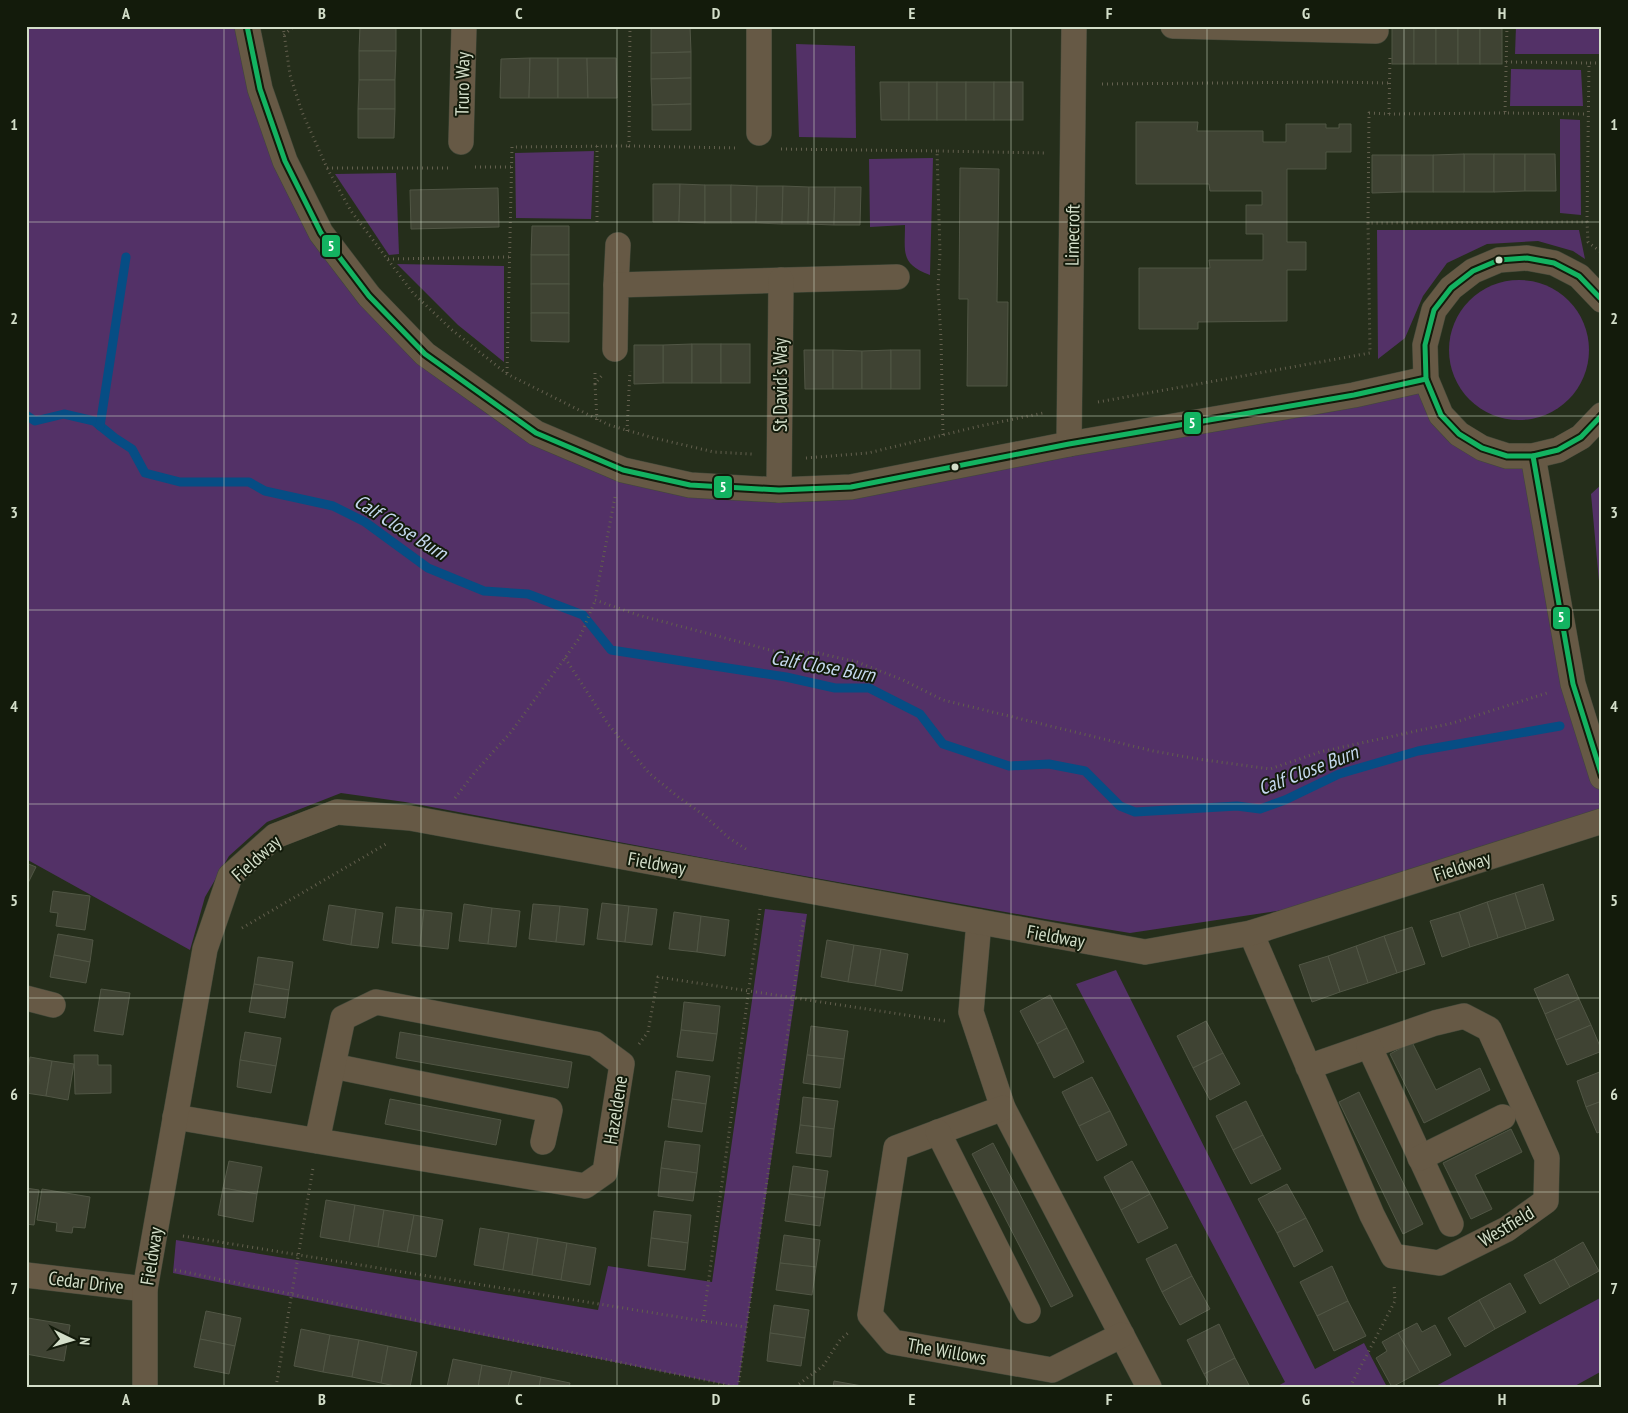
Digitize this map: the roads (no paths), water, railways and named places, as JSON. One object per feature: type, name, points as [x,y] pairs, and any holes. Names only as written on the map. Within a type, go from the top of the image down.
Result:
[{"type":"street","points":[[247,26],[260,89],[285,161],[322,233],[369,296],[425,354],[536,433],[623,470],[690,485],[779,490],[851,487],[1069,444],[1354,395],[1426,379]]},
{"type":"street","name":"Truro Way","points":[[461,142],[464,26]]},
{"type":"street","points":[[749,141],[759,26]]},
{"type":"street","name":"Limecroft","points":[[1069,444],[1074,26]]},
{"type":"street","points":[[1173,26],[1216,27],[1383,40]]},
{"type":"street","points":[[618,245],[616,285],[618,360]]},
{"type":"street","points":[[1602,300],[1579,276],[1554,264],[1527,258],[1499,260],[1473,271],[1451,288],[1434,310],[1425,345],[1426,379],[1441,414],[1458,434],[1482,448],[1507,456],[1533,456],[1558,450],[1581,437],[1602,415]]},
{"type":"street","points":[[616,285],[897,278]]},
{"type":"street","name":"St David's Way","points":[[779,490],[781,280]]},
{"type":"street","points":[[1533,456],[1573,684],[1602,777]]},
{"type":"street","name":"Fieldway","points":[[145,1387],[145,1289],[205,949],[230,876],[275,836],[337,812],[410,818],[1145,952],[1251,933],[1602,821]]},
{"type":"street","points":[[979,922],[971,1012],[1003,1108],[1149,1387]]},
{"type":"street","points":[[1251,933],[1308,1067]]},
{"type":"street","points":[[26,998],[53,1005]]},
{"type":"street","name":"Hazeldene","points":[[175,1117],[317,1141],[585,1186],[605,1172],[622,1064],[595,1044],[376,1002],[343,1018],[317,1141]]},
{"type":"street","name":"Westfield","points":[[1464,1016],[1489,1029],[1547,1158],[1546,1201],[1507,1229],[1438,1263],[1393,1256],[1372,1215],[1308,1067],[1369,1046],[1435,1022],[1464,1016]]},
{"type":"street","name":"Westfield","points":[[1369,1046],[1451,1224]]},
{"type":"street","points":[[333,1066],[550,1110],[543,1142]]},
{"type":"street","points":[[1003,1108],[938,1132],[1028,1311]]},
{"type":"street","points":[[1420,1158],[1503,1116]]},
{"type":"street","name":"The Willows","points":[[938,1132],[896,1148],[870,1314],[893,1342],[1052,1370],[1122,1335]]},
{"type":"street","name":"Cedar Drive","points":[[26,1275],[145,1289]]},
{"type":"waterway","name":"Calf Close Burn","points":[[100,426],[126,257]]},
{"type":"waterway","name":"Calf Close Burn","points":[[26,415],[35,421],[64,414],[94,421],[132,449],[145,473],[180,482],[249,482],[265,491],[333,506],[365,522],[428,568],[484,591],[528,594],[583,615],[611,650],[786,677],[835,688],[869,688],[920,714],[943,744],[1009,766],[1049,764],[1085,771],[1120,806],[1135,812],[1237,806],[1260,809],[1285,800],[1339,774],[1418,751],[1560,726]]}]
